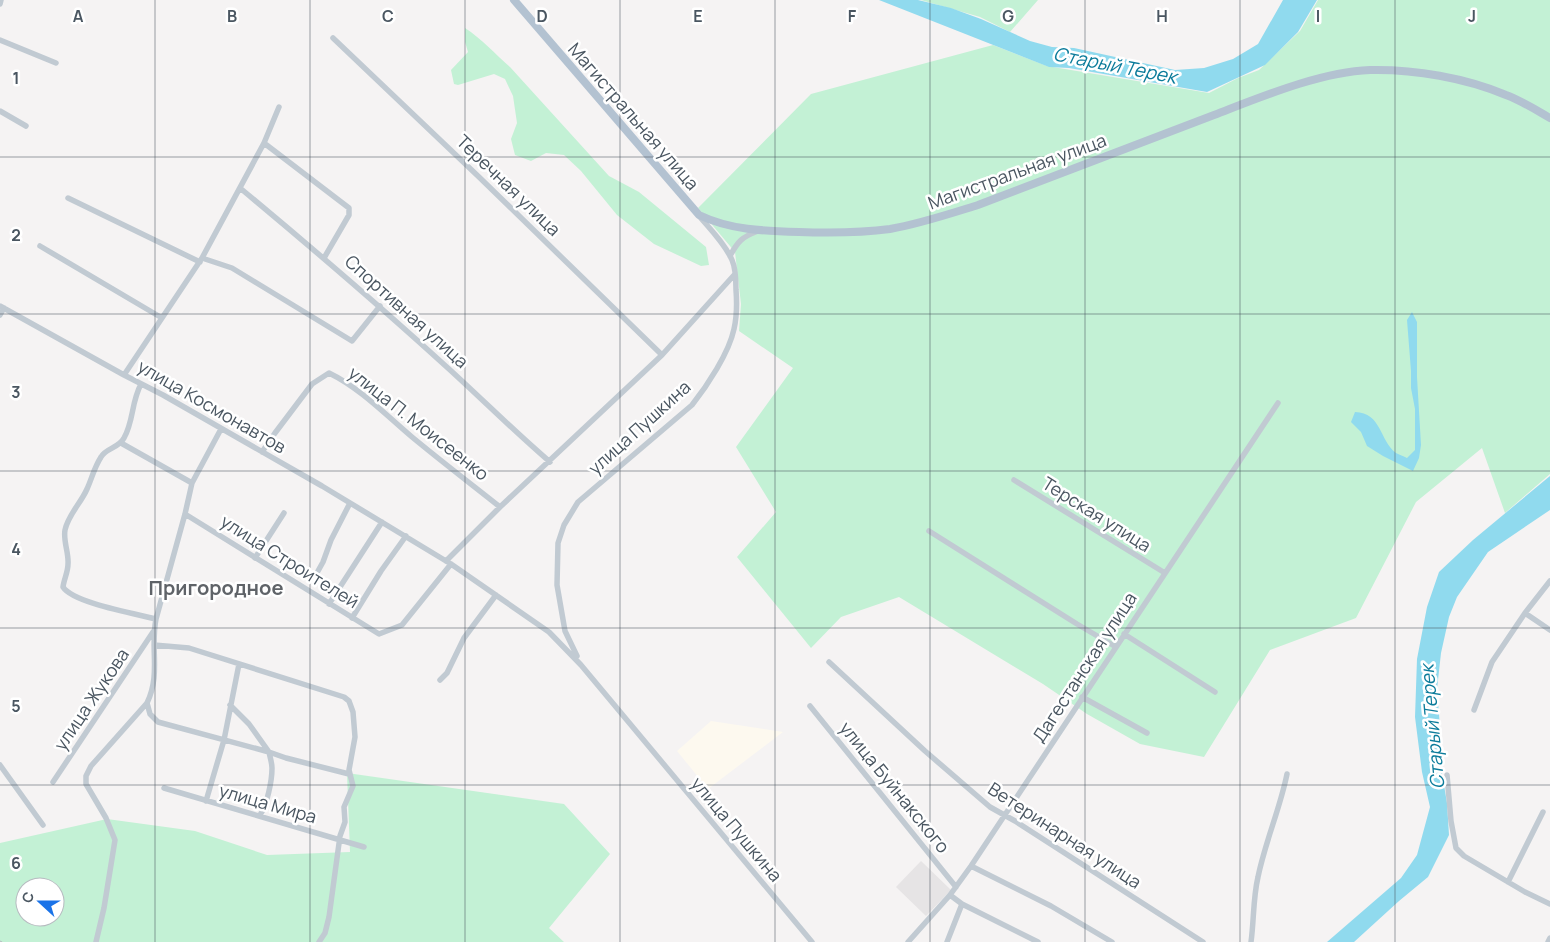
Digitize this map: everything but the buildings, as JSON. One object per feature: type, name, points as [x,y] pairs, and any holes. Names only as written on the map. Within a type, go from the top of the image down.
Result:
[{"type":"main road","name":"Магистральная улица","points":[[514,0],[699,215],[714,222],[758,231],[823,233],[856,231],[891,228],[931,219],[978,205],[1273,92],[1346,73],[1390,70],[1483,86],[1507,95],[1550,118]]},
{"type":"street","points":[[0,4],[1,0]]},
{"type":"street","name":"Теречная улица","points":[[333,38],[662,355]]},
{"type":"street","points":[[0,40],[56,63]]},
{"type":"street","name":"улица Космонавтов","points":[[279,107],[264,142],[201,260],[124,375],[163,395],[449,562],[549,632]]},
{"type":"street","points":[[0,111],[26,126]]},
{"type":"street","points":[[264,142],[349,208],[349,215],[324,258]]},
{"type":"street","name":"Спортивная улица","points":[[240,188],[380,306],[550,462]]},
{"type":"street","points":[[68,198],[201,260],[232,268],[352,341],[380,306]]},
{"type":"street","name":"улица Пушкина","points":[[581,665],[565,631],[557,585],[558,543],[564,525],[578,502],[692,405],[701,394],[720,361],[734,328],[737,306],[735,274],[730,256],[699,215]]},
{"type":"street","points":[[730,256],[736,243],[745,236],[758,231]]},
{"type":"street","points":[[40,246],[162,318]]},
{"type":"street","points":[[449,562],[500,507],[662,355],[735,274]]},
{"type":"street","points":[[0,315],[2,307],[124,375]]},
{"type":"street","name":"улица П. Моисеенко","points":[[262,452],[312,384],[329,373],[368,400],[500,507]]},
{"type":"street","points":[[141,384],[134,398],[129,428],[121,443],[107,450],[102,456],[93,472],[87,489],[66,526],[64,535],[68,564],[63,587],[66,591],[79,598],[156,619]]},
{"type":"street","name":"Дагестанская улица","points":[[908,942],[950,895],[971,866],[1278,403]]},
{"type":"street","name":"улица Жукова","points":[[96,942],[115,847],[114,834],[86,784],[86,776],[91,766],[147,703],[152,692],[155,681],[153,632],[156,619],[192,484],[221,429]]},
{"type":"street","points":[[121,443],[192,484]]},
{"type":"street","name":"Терская улица","points":[[1014,480],[1165,573]]},
{"type":"street","points":[[318,571],[350,503]]},
{"type":"street","points":[[255,558],[284,513]]},
{"type":"street","name":"улица Строителей","points":[[185,514],[378,634],[402,625],[449,562]]},
{"type":"street","points":[[330,604],[382,522]]},
{"type":"street","points":[[929,531],[1116,647]]},
{"type":"street","points":[[352,618],[381,571],[406,536]]},
{"type":"street","points":[[1474,710],[1492,662],[1525,613],[1550,582]]},
{"type":"street","points":[[440,680],[447,673],[464,638],[496,594]]},
{"type":"street","points":[[1525,613],[1550,630]]},
{"type":"street","name":"улица Жукова","points":[[53,782],[153,632]]},
{"type":"street","name":"улица Пушкина","points":[[549,632],[581,665],[812,942]]},
{"type":"street","points":[[1124,634],[1215,692]]},
{"type":"street","points":[[154,645],[189,648],[344,697],[349,701],[354,712],[355,737],[349,774],[353,786],[345,802],[345,822],[340,839],[329,918],[325,933],[319,942]]},
{"type":"street","name":"Ветеринарная улица","points":[[829,662],[925,751],[990,807],[1203,942]]},
{"type":"street","points":[[206,800],[224,740],[239,664]]},
{"type":"street","points":[[1082,697],[1147,733]]},
{"type":"street","points":[[147,703],[150,714],[158,722],[349,774]]},
{"type":"street","points":[[230,705],[250,724],[269,752],[272,768],[267,798],[260,815]]},
{"type":"street","name":"улица Буйнакского","points":[[810,706],[956,887]]},
{"type":"street","points":[[272,768],[277,761],[286,758]]},
{"type":"street","points":[[0,765],[43,825]]},
{"type":"street","points":[[1251,942],[1257,879],[1284,792],[1287,774]]},
{"type":"street","points":[[1447,775],[1451,821],[1456,848],[1464,856],[1550,904]]},
{"type":"street","name":"улица Мира","points":[[164,788],[364,847]]},
{"type":"street","points":[[1508,882],[1543,812]]},
{"type":"street","points":[[971,866],[1050,906],[1112,942]]},
{"type":"street","points":[[950,895],[962,904],[1038,942]]},
{"type":"street","points":[[947,942],[962,904]]},
{"type":"street","points":[[1548,942],[1550,938]]},
{"type":"shaded area","points":[[711,721],[783,732],[708,789],[677,751]]},
{"type":"shaded area","points":[[921,861],[951,890],[926,916],[896,887]]},
{"type":"green space","points":[[921,0],[1038,0],[1010,32],[980,17]]},
{"type":"green space","points":[[1318,0],[1550,0],[1550,474],[1505,513],[1482,448],[1416,502],[1356,618],[1270,650],[1204,757],[1140,744],[1087,714],[1043,684],[899,597],[841,617],[811,648],[737,557],[776,512],[736,447],[793,368],[739,331],[741,304],[735,252],[698,208],[811,94],[993,45],[1047,66],[1209,93],[1238,78],[1259,70],[1300,31]]},
{"type":"green space","points":[[465,28],[510,67],[609,176],[639,192],[706,247],[709,265],[701,266],[654,244],[617,215],[581,171],[564,155],[546,153],[531,161],[515,155],[511,139],[517,123],[513,96],[505,79],[494,74],[458,85],[454,84],[451,70],[468,52],[465,42]]},
{"type":"green space","points":[[347,773],[564,804],[610,854],[549,928],[564,942],[0,942],[0,843],[107,819],[195,831],[267,855],[350,852]]},
{"type":"water","name":"Старый Терек","points":[[879,0],[918,0],[951,8],[1030,41],[1052,47],[1074,48],[1175,70],[1204,68],[1233,59],[1258,44],[1283,0],[1317,0],[1298,32],[1265,65],[1207,92],[1069,68],[1049,67]]},
{"type":"water","points":[[1412,312],[1417,322],[1417,377],[1421,445],[1419,458],[1413,471],[1367,446],[1361,432],[1351,422],[1355,412],[1364,414],[1375,422],[1390,448],[1396,453],[1407,458],[1415,450],[1415,409],[1411,388],[1407,320]]},
{"type":"water","name":"Старый Терек","points":[[1550,476],[1550,510],[1488,552],[1457,597],[1449,617],[1441,653],[1437,689],[1442,773],[1447,803],[1449,835],[1428,877],[1354,942],[1327,942],[1401,878],[1417,855],[1430,807],[1422,772],[1415,717],[1417,659],[1427,607],[1439,572],[1473,540]]},
{"type":"district","name":"Пригородное","points":[[216,587]]}]
